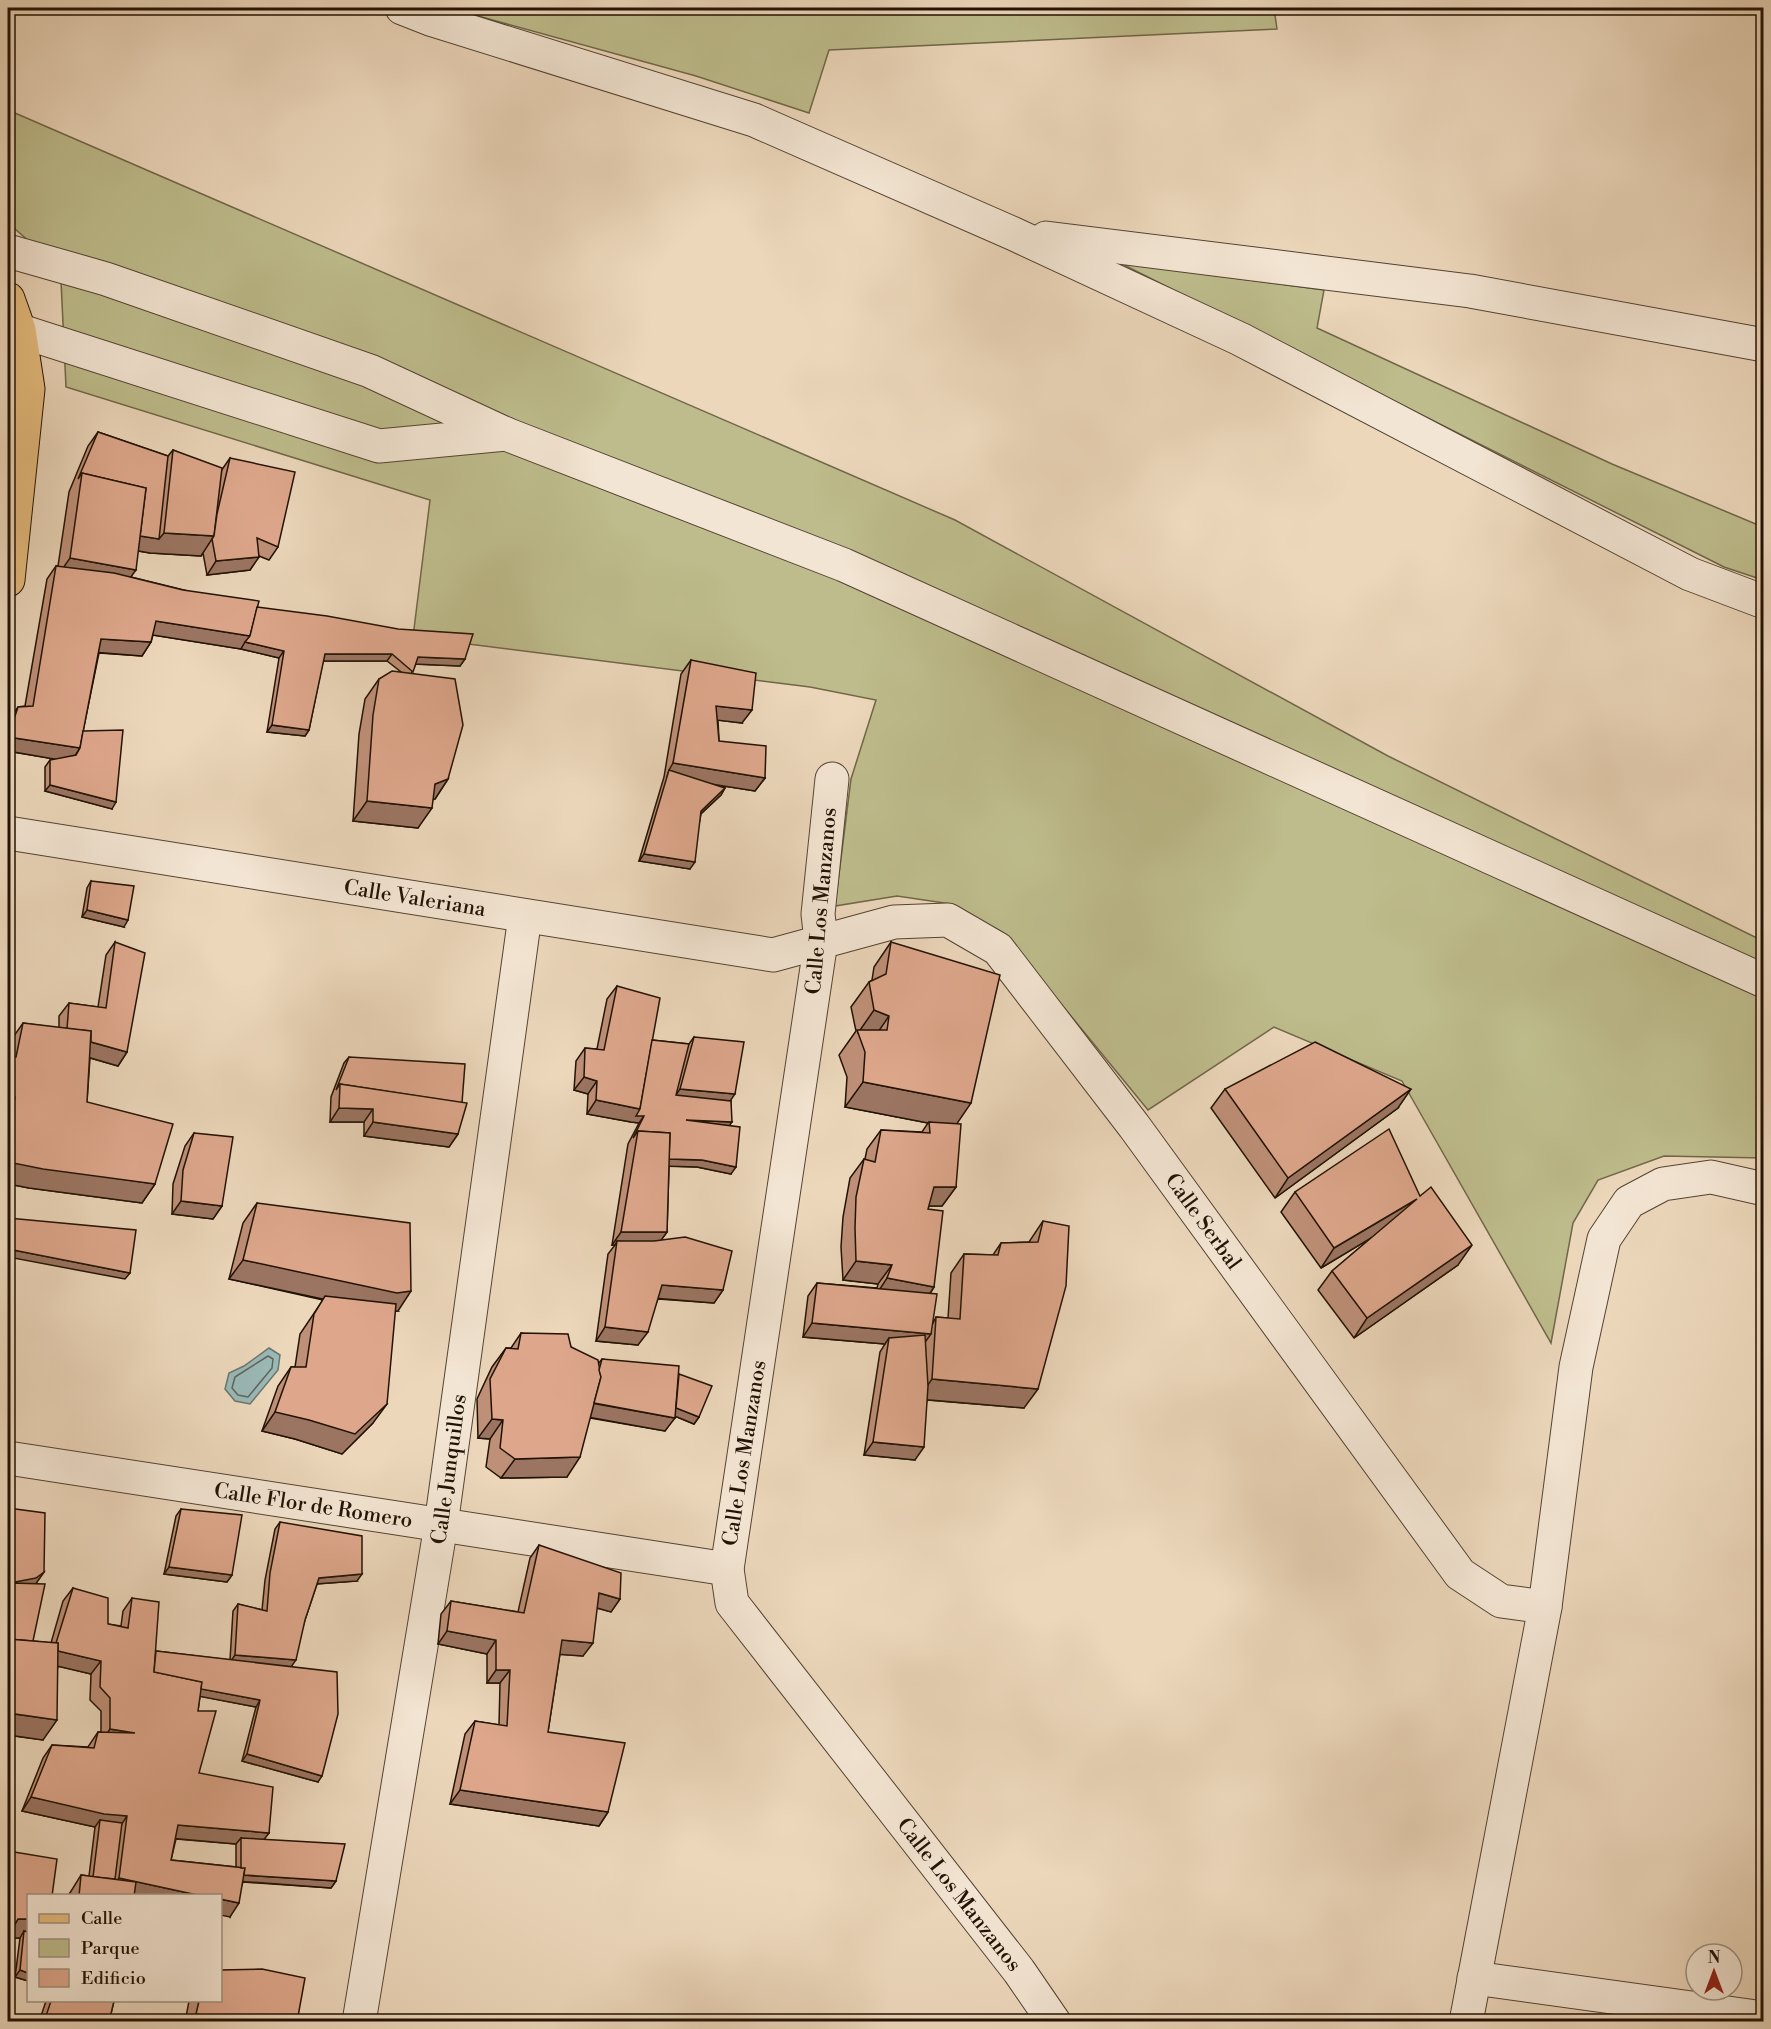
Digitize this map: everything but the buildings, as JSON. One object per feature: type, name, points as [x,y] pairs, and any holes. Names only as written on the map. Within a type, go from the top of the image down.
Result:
[{"type":"main road","points":[[8,299],[28,389],[8,580]]},
{"type":"street","points":[[402,8],[754,120],[1014,234],[1240,339],[1690,574],[1764,602]]},
{"type":"street","points":[[1014,234],[1470,291],[1764,345]]},
{"type":"street","points":[[8,251],[106,279],[370,371],[506,434],[844,565],[1764,981]]},
{"type":"street","points":[[14,329],[380,446],[506,434]]},
{"type":"street","name":"Calle Los Manzanos","points":[[831,779],[818,914],[821,941],[727,1569],[732,1603],[1019,1971],[1054,2022]]},
{"type":"street","name":"Calle Valeriana","points":[[8,833],[773,955],[821,941]]},
{"type":"street","name":"Calle Junquillos","points":[[359,2022],[441,1525],[525,916]]},
{"type":"street","name":"Calle Serbal","points":[[821,941],[894,922],[948,920],[998,949],[1134,1126],[1460,1574],[1501,1601],[1545,1607]]},
{"type":"street","points":[[1466,2022],[1545,1607],[1576,1368],[1604,1239],[1629,1202],[1663,1184],[1711,1176],[1764,1189]]},
{"type":"street","name":"Calle Flor de Romero","points":[[8,1458],[727,1569]]},
{"type":"street","points":[[1474,1978],[1764,2018]]},
{"type":"green space","points":[[457,8],[1274,8],[1277,29],[829,50],[809,113],[696,76],[478,16]]},
{"type":"green space","points":[[8,110],[955,520],[1388,756],[1763,941],[1763,1158],[1664,1156],[1598,1180],[1573,1223],[1551,1343],[1402,1081],[1274,1027],[1148,1110],[1002,932],[951,904],[897,896],[835,906],[851,779],[876,700],[810,687],[413,637],[430,500],[66,387],[61,281],[45,255],[8,223]]},
{"type":"green space","points":[[1120,263],[1324,290],[1317,328],[1612,464],[1763,527],[1763,580],[1724,567]]},
{"type":"water","points":[[269,1348],[280,1355],[278,1370],[250,1404],[235,1401],[225,1389],[229,1373],[244,1366]]}]
